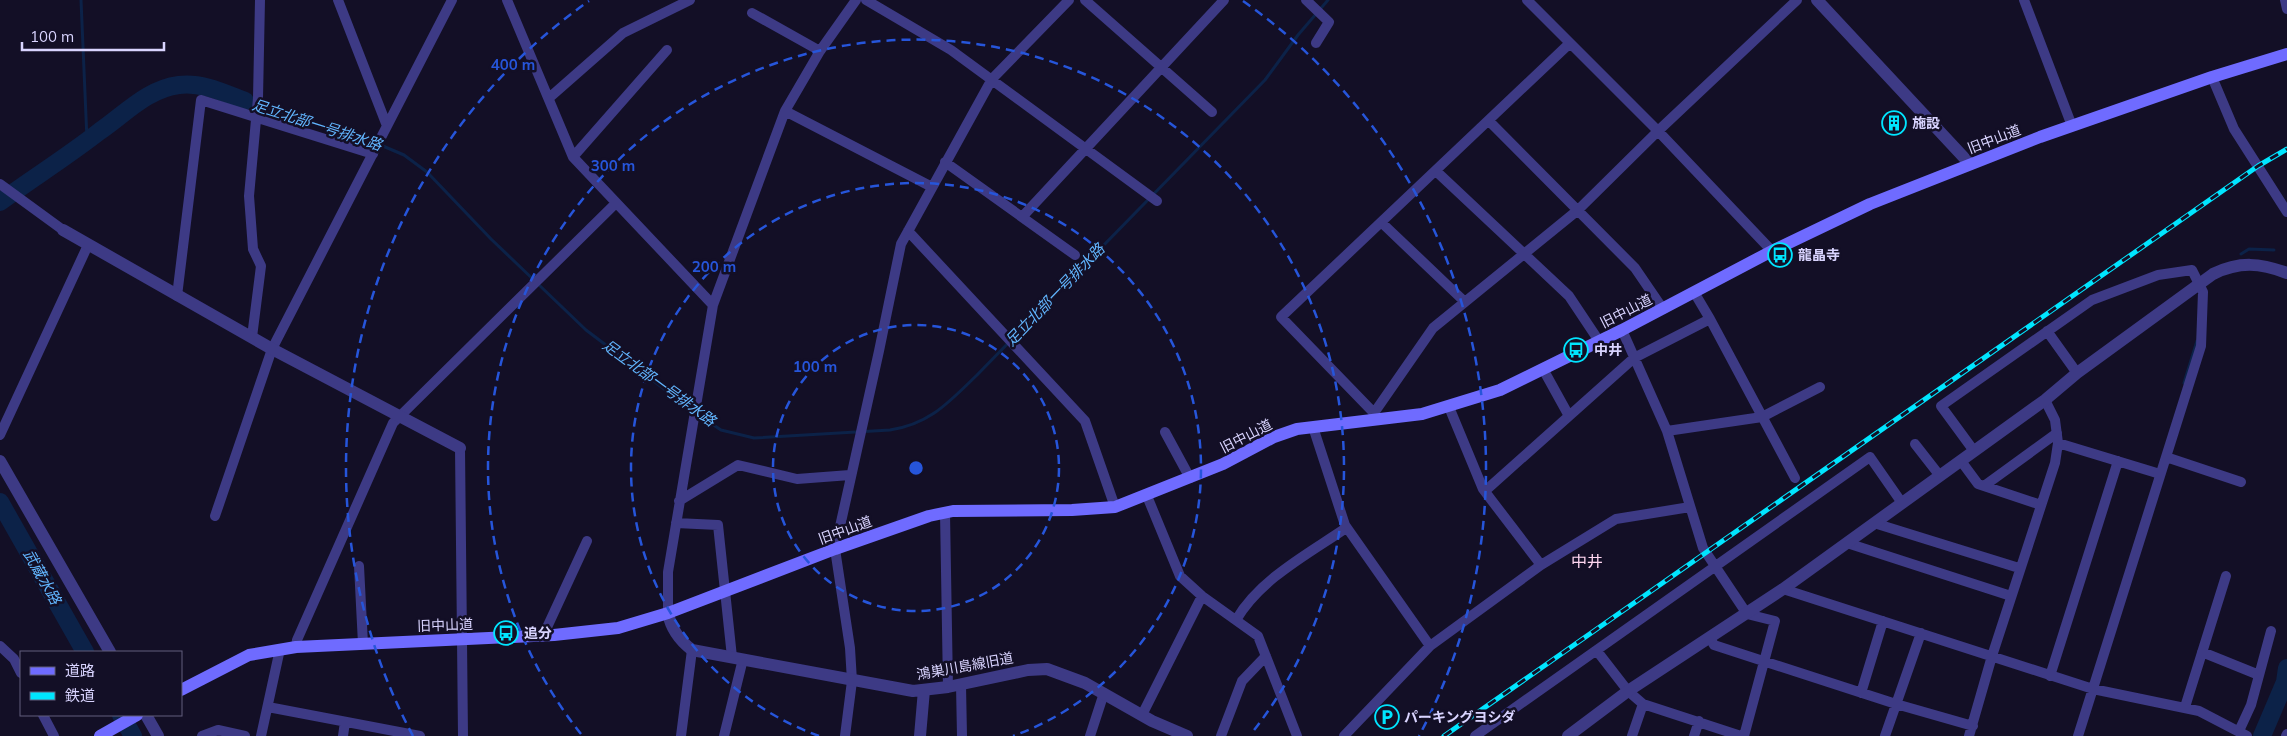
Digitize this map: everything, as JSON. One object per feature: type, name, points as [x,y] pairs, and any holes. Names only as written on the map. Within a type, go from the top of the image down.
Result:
[{"type":"main road","name":"旧中山道","points":[[182,689],[249,655],[280,649],[543,636],[618,628],[668,613],[835,549],[945,513],[1115,507],[1147,496],[1223,464],[1274,437],[1313,427],[1375,416],[1422,414],[1449,407],[1500,390],[1543,370],[1772,251],[1870,204],[2072,126],[2212,77],[2287,54]]},
{"type":"main road","points":[[108,733],[135,716]]},
{"type":"street","points":[[252,337],[261,266],[253,249],[249,196],[257,116],[260,0]]},
{"type":"street","points":[[338,0],[387,126]]},
{"type":"street","points":[[215,516],[272,349],[452,0]]},
{"type":"street","points":[[507,0],[550,98],[573,157],[713,304]]},
{"type":"street","points":[[550,98],[623,33],[690,0]]},
{"type":"street","points":[[681,736],[692,650],[677,636],[670,624],[668,613],[668,572],[713,304],[785,111],[820,51],[856,0]]},
{"type":"street","points":[[866,0],[951,50],[1156,200]]},
{"type":"street","points":[[845,736],[852,681],[850,648],[835,549],[901,244],[992,79],[1069,0]]},
{"type":"street","points":[[1085,0],[1212,112]]},
{"type":"street","points":[[1023,216],[1224,0]]},
{"type":"street","points":[[1306,0],[1329,22],[1316,43]]},
{"type":"street","points":[[1527,0],[1658,131],[1772,251]]},
{"type":"street","points":[[1570,43],[1437,172],[1282,317],[1375,416],[1433,328],[1578,210],[1658,131],[1797,0]]},
{"type":"street","points":[[1817,0],[1970,164]]},
{"type":"street","points":[[2024,0],[2072,126]]},
{"type":"street","points":[[2284,0],[2287,9]]},
{"type":"street","points":[[752,13],[820,51]]},
{"type":"street","points":[[573,157],[666,50]]},
{"type":"street","points":[[2212,77],[2234,129],[2287,212]]},
{"type":"street","points":[[177,296],[201,100],[374,151]]},
{"type":"street","points":[[785,111],[932,187]]},
{"type":"street","points":[[1489,121],[1635,268],[1663,309]]},
{"type":"street","points":[[945,162],[1075,255]]},
{"type":"street","points":[[1437,172],[1569,296],[1599,342]]},
{"type":"street","points":[[3,186],[63,230],[177,296],[272,349],[460,448],[463,736]]},
{"type":"street","points":[[296,647],[297,640],[333,558],[393,423],[398,416],[616,203]]},
{"type":"street","points":[[1382,223],[1465,302]]},
{"type":"street","points":[[908,231],[1085,421],[1115,507]]},
{"type":"street","points":[[0,436],[88,244]]},
{"type":"street","points":[[1568,736],[1628,691],[1783,589],[2045,400],[2077,373],[2198,284],[2227,268],[2250,263],[2287,273]]},
{"type":"street","points":[[1974,451],[1941,406],[2092,300],[2158,275],[2192,270],[2203,292],[2201,346],[2078,736]]},
{"type":"street","points":[[1694,292],[1795,478]]},
{"type":"street","points":[[1485,492],[1634,358],[1710,319]]},
{"type":"street","points":[[1597,651],[1628,691],[1643,704],[1742,736],[1765,662],[1775,621],[1746,614],[1714,568],[1703,548],[1667,431],[1622,330]]},
{"type":"street","points":[[2047,331],[2077,373]]},
{"type":"street","points":[[1543,370],[1569,416]]},
{"type":"street","points":[[1667,431],[1762,417],[1820,386]]},
{"type":"street","points":[[1969,736],[2019,568],[2055,463],[2057,438],[2055,420],[2045,400]]},
{"type":"street","points":[[1449,407],[1467,454],[1485,492],[1541,566]]},
{"type":"street","points":[[1313,427],[1346,528],[1430,646]]},
{"type":"street","points":[[1165,432],[1190,478]]},
{"type":"street","points":[[2057,438],[2118,461],[2160,474]]},
{"type":"street","points":[[1984,486],[2057,438]]},
{"type":"street","points":[[1915,444],[1940,476]]},
{"type":"street","points":[[1475,736],[1870,457],[1902,503]]},
{"type":"street","points":[[2166,457],[2241,482]]},
{"type":"street","points":[[0,461],[109,651]]},
{"type":"street","points":[[1961,461],[1978,484],[2041,505]]},
{"type":"street","points":[[2050,676],[2118,461]]},
{"type":"street","points":[[679,501],[738,465],[797,479],[850,475]]},
{"type":"street","points":[[1147,496],[1180,576],[1202,596],[1258,636],[1297,736]]},
{"type":"street","points":[[1344,736],[1430,646],[1541,566],[1616,519],[1690,507]]},
{"type":"street","points":[[945,513],[948,687]]},
{"type":"street","points":[[676,523],[718,525],[738,658],[724,736]]},
{"type":"street","points":[[1874,523],[2019,568]]},
{"type":"street","points":[[1236,620],[1247,602],[1293,564],[1346,528]]},
{"type":"street","points":[[543,636],[586,542]]},
{"type":"street","points":[[1847,543],[2011,596]]},
{"type":"street","points":[[359,566],[363,644]]},
{"type":"street","points":[[2185,707],[2226,576]]},
{"type":"street","points":[[1783,589],[2093,689],[2199,711],[2243,734],[2271,631]]},
{"type":"street","points":[[1142,715],[1202,596]]},
{"type":"street","points":[[1861,693],[1883,621]]},
{"type":"street","points":[[1885,736],[1921,633]]},
{"type":"street","points":[[1710,638],[1714,645],[1896,704],[1973,726]]},
{"type":"street","points":[[0,646],[14,659],[20,672]]},
{"type":"street","points":[[261,736],[280,649]]},
{"type":"street","name":"鴻巣川島線旧道","points":[[692,650],[902,690],[948,687],[1028,670],[1047,669],[1086,683],[1142,715],[1187,736]]},
{"type":"street","points":[[2202,652],[2259,675]]},
{"type":"street","points":[[1221,736],[1242,681],[1266,656]]},
{"type":"street","points":[[961,685],[962,736]]},
{"type":"street","points":[[920,736],[924,690]]},
{"type":"street","points":[[1090,736],[1104,693]]},
{"type":"street","points":[[1632,736],[1643,704]]},
{"type":"street","points":[[268,707],[345,722],[371,731],[420,736]]},
{"type":"street","points":[[44,716],[54,736]]},
{"type":"street","points":[[147,716],[158,736]]},
{"type":"street","points":[[1694,736],[1699,721]]},
{"type":"street","points":[[342,736],[345,722]]},
{"type":"street","points":[[202,736],[218,730],[245,736]]},
{"type":"waterway","points":[[81,0],[87,140]]},
{"type":"waterway","name":"足立北部一号排水路","points":[[697,414],[721,430],[754,438],[890,430],[917,423],[928,417],[948,403],[977,375],[1265,80],[1298,35],[1328,0]]},
{"type":"waterway","name":"足立北部一号排水路","points":[[0,202],[76,149],[137,103],[157,91],[167,87],[188,84],[213,89],[245,101]]},
{"type":"waterway","name":"足立北部一号排水路","points":[[245,101],[357,135],[404,155],[427,172],[491,239],[586,330],[692,410]]},
{"type":"waterway","points":[[2241,254],[2249,249],[2274,250]]},
{"type":"waterway","points":[[2184,383],[2197,341]]},
{"type":"waterway","name":"武蔵水路","points":[[0,502],[84,651]]},
{"type":"waterway","points":[[2262,736],[2285,682],[2287,668]]},
{"type":"waterway","name":"武蔵水路","points":[[122,716],[133,736]]},
{"type":"railway","points":[[1444,736],[2258,166],[2287,149]]},
{"type":"place","name":"施設","points":[[1894,123]]},
{"type":"place","name":"龍晶寺","points":[[1780,255]]},
{"type":"place","name":"中井","points":[[1576,350]]},
{"type":"place","name":"追分","points":[[506,633]]},
{"type":"place","name":"パーキングヨシダ","points":[[1387,717]]},
{"type":"district","name":"中井","points":[[1587,561]]}]
